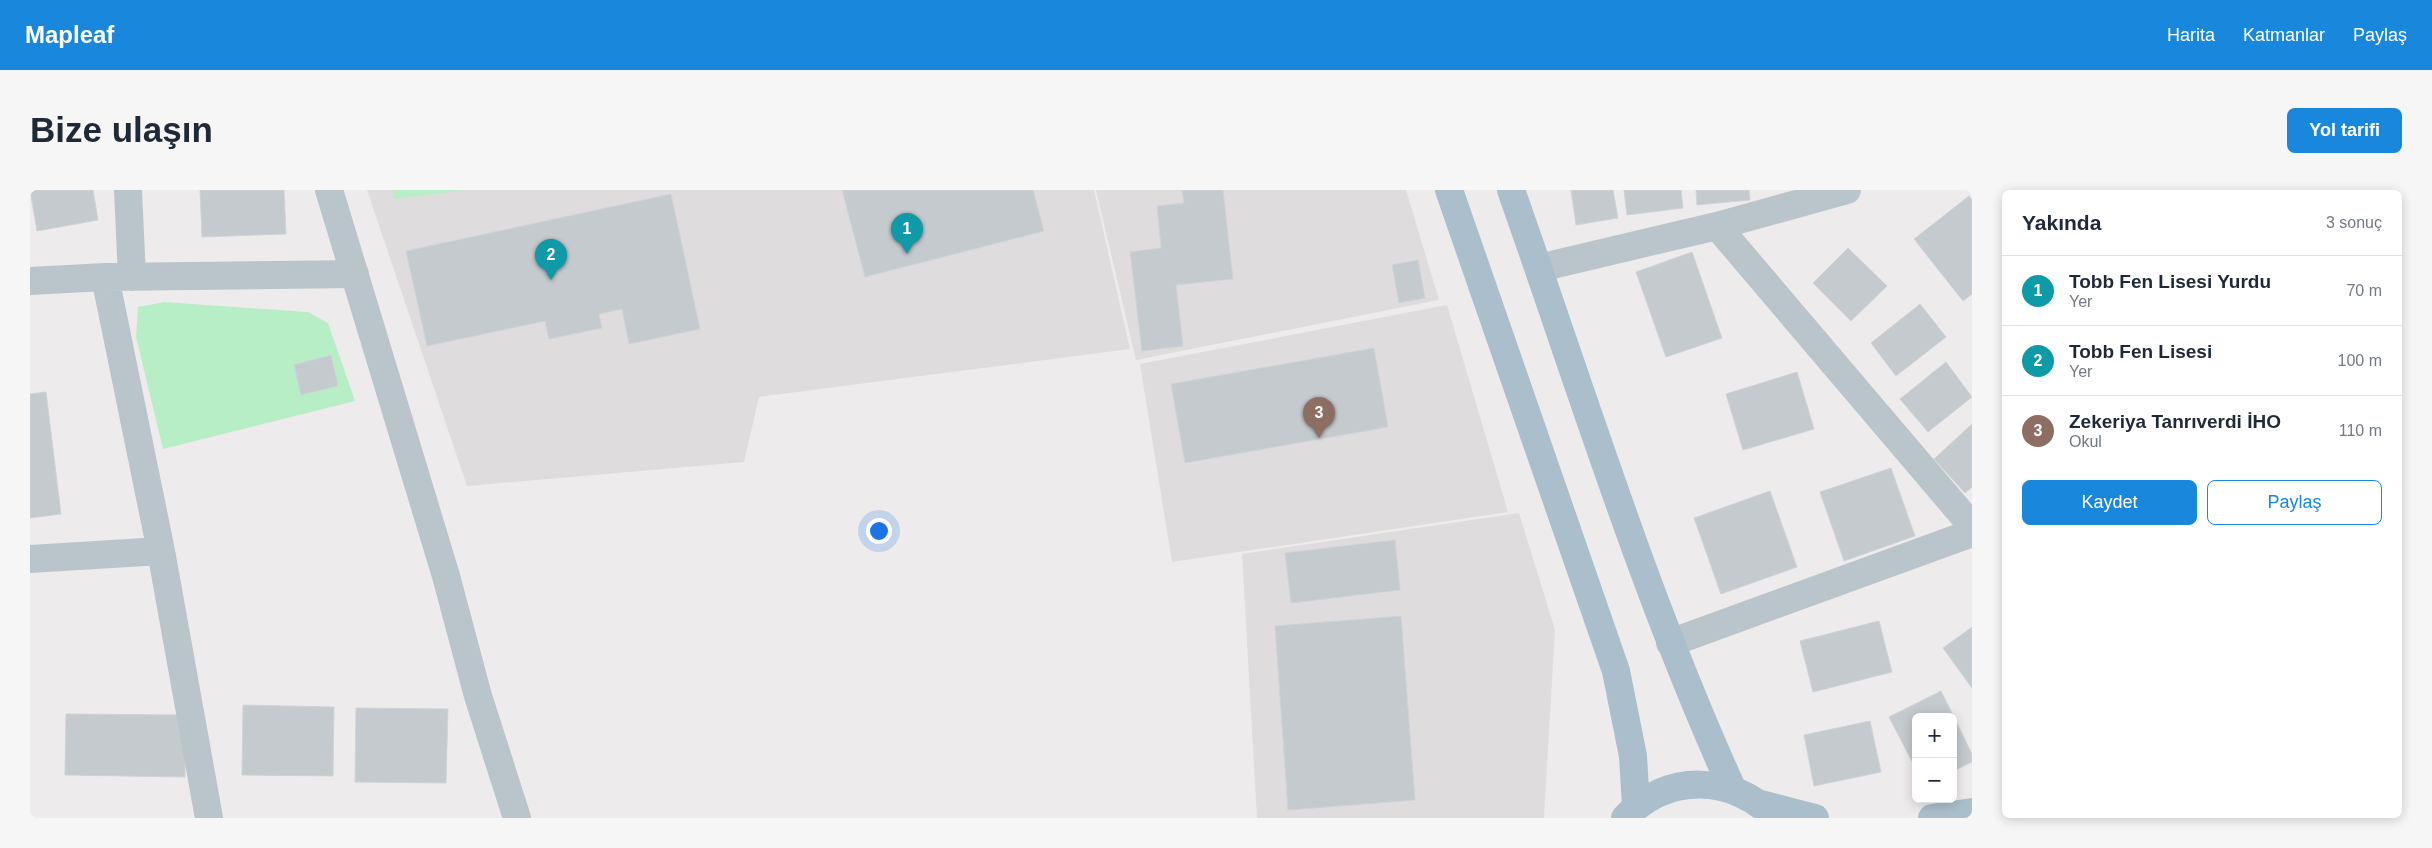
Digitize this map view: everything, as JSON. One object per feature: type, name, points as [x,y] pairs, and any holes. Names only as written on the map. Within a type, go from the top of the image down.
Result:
[{"type":"main road","points":[[1448,190],[1616,671],[1633,756],[1630,812]]},
{"type":"main road","points":[[1511,190],[1670,643],[1700,719],[1732,788]]},
{"type":"main road","points":[[1630,812],[1665,789],[1699,783],[1732,788],[1768,811],[1814,818]]},
{"type":"main road","points":[[1932,818],[1972,812]]},
{"type":"street","points":[[128,190],[132,277]]},
{"type":"street","points":[[329,190],[446,576],[478,696],[517,818]]},
{"type":"street","points":[[1539,268],[1717,226],[1847,190]]},
{"type":"street","points":[[1717,226],[1972,526]]},
{"type":"street","points":[[30,281],[105,277],[355,274]]},
{"type":"street","points":[[105,277],[161,551],[209,818]]},
{"type":"street","points":[[1670,643],[1972,533]]},
{"type":"street","points":[[30,559],[161,551]]},
{"type":"shaded area","points":[[367,190],[1094,190],[1130,349],[759,397],[744,462],[467,486]]},
{"type":"shaded area","points":[[1096,190],[1406,190],[1439,300],[1136,360]]},
{"type":"shaded area","points":[[1447,305],[1508,512],[1172,562],[1140,364]]},
{"type":"shaded area","points":[[1519,513],[1555,630],[1544,818],[1257,818],[1242,554]]},
{"type":"green space","points":[[393,190],[465,190],[394,199]]},
{"type":"green space","points":[[164,302],[308,312],[328,323],[355,401],[163,449],[136,337],[138,307]]},
{"type":"building","points":[[30,190],[93,190],[98,220],[37,231]]},
{"type":"building","points":[[200,190],[284,190],[286,234],[202,237]]},
{"type":"building","points":[[842,190],[1033,190],[1044,231],[865,277]]},
{"type":"building","points":[[1182,190],[1223,190],[1233,279],[1176,285],[1183,346],[1142,351],[1130,252],[1161,248],[1157,206],[1184,203]]},
{"type":"building","points":[[1571,190],[1613,190],[1618,218],[1576,225]]},
{"type":"building","points":[[1624,190],[1681,190],[1683,208],[1627,215]]},
{"type":"building","points":[[1696,190],[1749,190],[1750,200],[1697,205]]},
{"type":"building","points":[[671,194],[700,329],[629,344],[622,309],[599,314],[602,328],[549,339],[545,321],[427,346],[406,251]]},
{"type":"building","points":[[1969,196],[1972,200],[1972,294],[1963,301],[1914,239]]},
{"type":"building","points":[[1848,248],[1887,286],[1851,321],[1813,283]]},
{"type":"building","points":[[1692,252],[1722,338],[1666,357],[1636,272]]},
{"type":"building","points":[[1418,260],[1425,298],[1399,303],[1392,265]]},
{"type":"building","points":[[1920,304],[1946,337],[1896,376],[1871,343]]},
{"type":"building","points":[[1374,348],[1388,427],[1185,463],[1171,384]]},
{"type":"building","points":[[331,355],[338,386],[301,395],[294,365]]},
{"type":"building","points":[[1946,362],[1972,397],[1928,432],[1900,399]]},
{"type":"building","points":[[1797,372],[1814,429],[1743,450],[1726,394]]},
{"type":"building","points":[[46,392],[61,514],[30,518],[30,394]]},
{"type":"building","points":[[1972,424],[1972,487],[1965,493],[1934,459]]},
{"type":"building","points":[[1891,468],[1915,536],[1844,561],[1820,492]]},
{"type":"building","points":[[1770,491],[1797,567],[1721,594],[1694,518]]},
{"type":"building","points":[[1395,540],[1400,590],[1291,603],[1285,553]]},
{"type":"building","points":[[1401,616],[1415,800],[1288,810],[1275,626]]},
{"type":"building","points":[[1879,621],[1892,672],[1813,692],[1800,641]]},
{"type":"building","points":[[1972,627],[1972,688],[1943,648]]},
{"type":"building","points":[[1941,691],[1952,713],[1912,713],[1912,761],[1889,717]]},
{"type":"building","points":[[243,705],[334,707],[333,776],[242,775]]},
{"type":"building","points":[[356,708],[448,709],[446,783],[355,782]]},
{"type":"building","points":[[66,714],[185,715],[185,777],[65,775]]},
{"type":"building","points":[[1870,721],[1881,772],[1814,786],[1804,735]]},
{"type":"building","points":[[1957,724],[1972,754],[1972,762],[1957,769]]},
{"type":"place","name":"Tobb Fen Lisesi Yurdu","points":[[907,254]]},
{"type":"place","name":"Tobb Fen Lisesi","points":[[551,280]]},
{"type":"place","name":"Zekeriya Tanrıverdi İHO","points":[[1319,438]]}]
